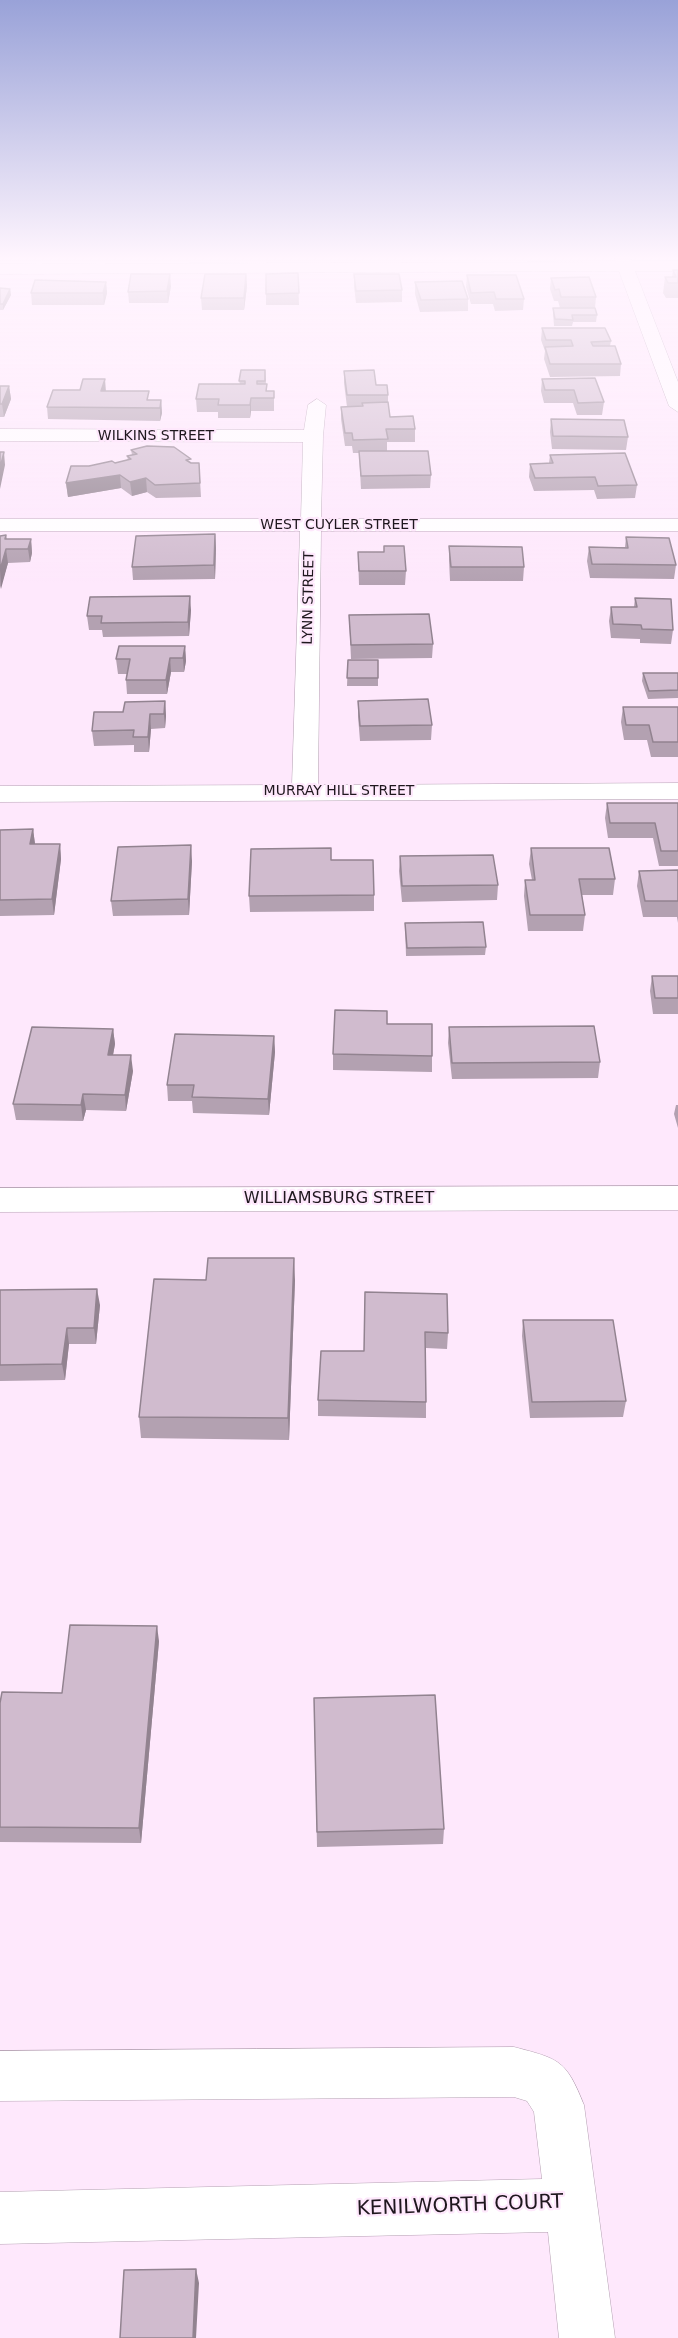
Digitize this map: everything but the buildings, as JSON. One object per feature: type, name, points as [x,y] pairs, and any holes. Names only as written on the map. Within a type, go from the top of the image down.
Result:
[{"type":"street","points":[[663,366],[678,406]]},
{"type":"street","name":"LYNN STREET","points":[[305,791],[313,436],[317,405]]},
{"type":"street","name":"WILKINS STREET","points":[[0,435],[313,436]]},
{"type":"street","name":"WEST CUYLER STREET","points":[[0,525],[678,525]]},
{"type":"street","name":"MURRAY HILL STREET","points":[[0,794],[678,791]]},
{"type":"street","name":"WILLIAMSBURG STREET","points":[[0,1200],[678,1198]]},
{"type":"street","name":"KENILWORTH COURT","points":[[0,2076],[514,2072],[543,2080],[559,2105],[572,2205],[0,2218]]},
{"type":"street","points":[[572,2205],[587,2338]]}]
